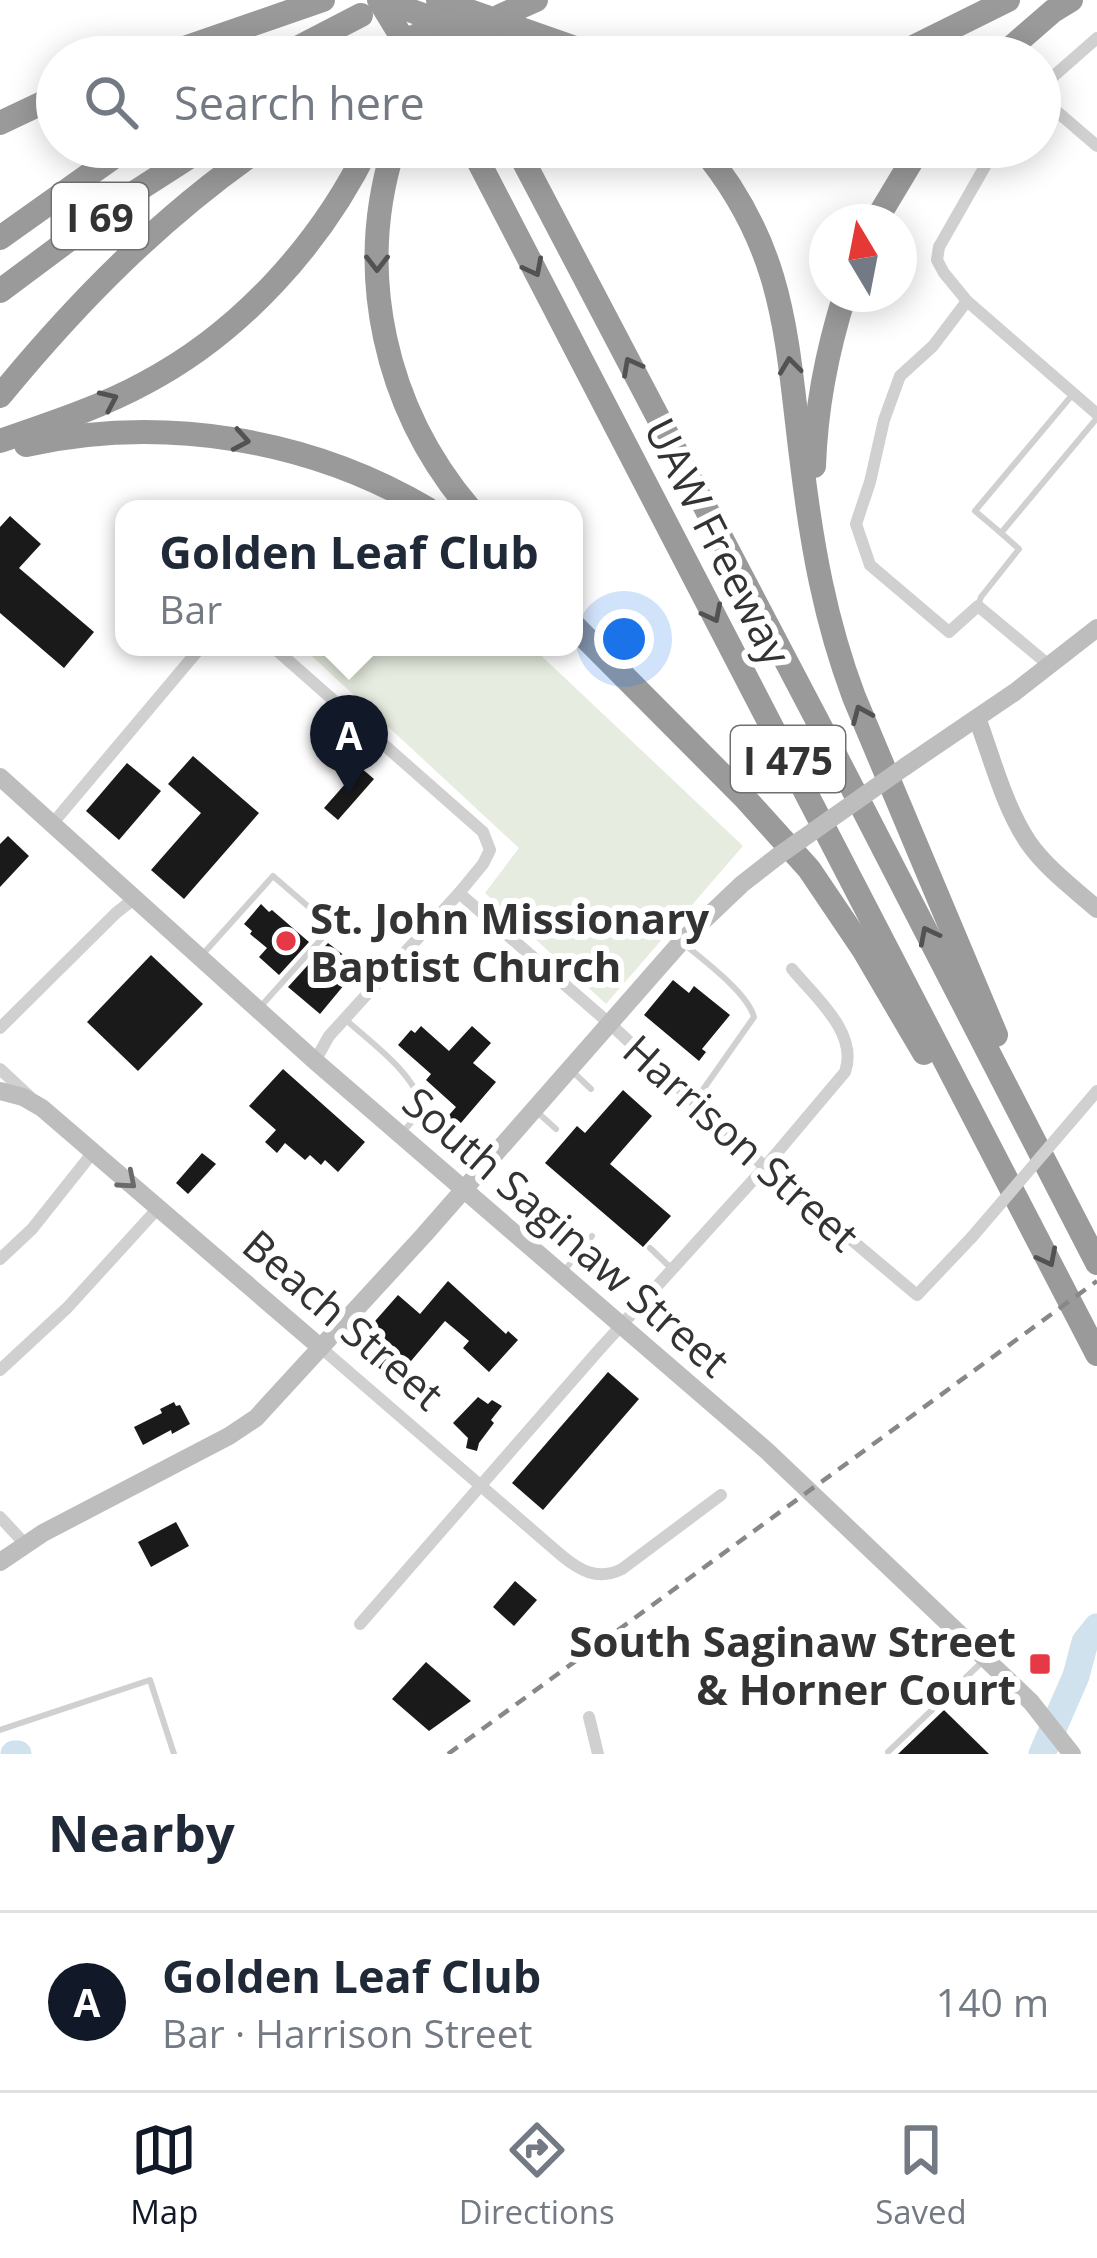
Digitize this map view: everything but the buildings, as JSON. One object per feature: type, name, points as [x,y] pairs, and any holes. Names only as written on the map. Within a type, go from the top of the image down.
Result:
[{"type":"highway","points":[[219,36],[323,0]]},
{"type":"highway","points":[[318,36],[374,5],[395,0],[415,36]]},
{"type":"highway","points":[[397,36],[423,0]]},
{"type":"highway","points":[[432,36],[441,0]]},
{"type":"highway","points":[[441,0],[458,36]]},
{"type":"highway","points":[[441,0],[542,36]]},
{"type":"highway","points":[[466,0],[482,36]]},
{"type":"highway","points":[[429,36],[499,6],[536,0]]},
{"type":"highway","points":[[935,36],[1008,0]]},
{"type":"highway","points":[[1024,36],[1071,0]]},
{"type":"highway","points":[[374,5],[398,36]]},
{"type":"highway","points":[[374,5],[474,36]]},
{"type":"highway","points":[[449,36],[499,6]]},
{"type":"highway","points":[[0,122],[36,106]]},
{"type":"highway","name":"I 69","points":[[0,238],[98,168]]},
{"type":"highway","name":"I 69","points":[[0,291],[172,168]]},
{"type":"highway","points":[[0,396],[124,258],[234,168]]},
{"type":"highway","points":[[0,441],[120,396],[218,334],[258,300],[294,259],[356,168]]},
{"type":"highway","points":[[388,168],[377,231],[381,323],[395,377],[416,428],[463,500]]},
{"type":"highway","name":"UAW Freeway","points":[[481,168],[1097,1354]]},
{"type":"highway","name":"UAW Freeway","points":[[527,168],[1097,1263]]},
{"type":"highway","points":[[540,168],[609,323]]},
{"type":"highway","points":[[717,168],[760,239],[776,286],[824,606],[854,697],[1069,1209]]},
{"type":"highway","points":[[886,204],[907,168]]},
{"type":"highway","points":[[824,606],[815,438],[825,361],[839,312]]},
{"type":"highway","points":[[0,451],[60,438],[125,432],[229,438],[327,461],[412,500]]},
{"type":"highway","points":[[583,631],[809,869],[1024,1213]]},
{"type":"street","points":[[1061,70],[1097,38]]},
{"type":"street","points":[[1061,115],[1097,146]]},
{"type":"street","points":[[984,168],[939,247],[938,260],[967,301],[1097,416]]},
{"type":"street","points":[[967,301],[933,346],[900,376],[856,524],[870,565],[949,632],[978,606],[1050,666]]},
{"type":"street","points":[[0,1562],[250,1423],[682,942],[742,884],[1097,628]]},
{"type":"street","points":[[52,823],[193,656]]},
{"type":"street","points":[[283,656],[483,832],[490,850],[459,893],[329,1036],[315,1060]]},
{"type":"street","points":[[977,718],[1028,841],[1053,871],[1097,909]]},
{"type":"street","name":"South Saginaw Street","points":[[0,777],[315,1060],[817,1497],[1031,1702],[1071,1752]]},
{"type":"street","name":"Harrison Street","points":[[459,893],[765,1167],[917,1295],[1097,1091]]},
{"type":"street","points":[[0,1028],[135,898]]},
{"type":"street","points":[[360,1624],[845,1072],[850,1058],[845,1035],[792,969]]},
{"type":"street","name":"Beach Street","points":[[0,1070],[584,1571],[603,1575],[622,1569],[722,1495]]},
{"type":"street","name":"Beach Street","points":[[0,1091],[42,1108]]},
{"type":"street","points":[[0,1259],[32,1229],[94,1151]]},
{"type":"street","points":[[0,1370],[72,1304],[159,1207]]},
{"type":"street","points":[[0,1517],[25,1544]]},
{"type":"street","points":[[589,1717],[598,1754]]},
{"type":"lane","points":[[978,606],[1019,549],[976,511],[1073,394]]},
{"type":"lane","points":[[1001,532],[1097,416]]},
{"type":"lane","points":[[200,957],[273,876],[332,927],[258,1009]]},
{"type":"lane","points":[[682,942],[740,994],[754,1018],[695,1101]]},
{"type":"lane","points":[[345,1019],[420,1095],[422,1110],[401,1134]]},
{"type":"lane","points":[[569,1069],[591,1089]]},
{"type":"lane","points":[[534,1109],[556,1129]]},
{"type":"lane","points":[[561,1274],[592,1236]]},
{"type":"lane","points":[[650,1248],[673,1269]]},
{"type":"lane","points":[[888,1752],[986,1658]]},
{"type":"lane","points":[[0,1730],[150,1680],[174,1754]]},
{"type":"shaded area","points":[[312,656],[542,656],[743,846],[606,1004],[485,893],[519,848]]},
{"type":"waterway","points":[[1042,1754],[1076,1676],[1085,1642],[1097,1627]]},
{"type":"railway","points":[[448,1754],[1097,1281]]},
{"type":"place","name":"Golden Leaf Club","points":[[349,794]]},
{"type":"place","name":"St. John Missionary Baptist Church","points":[[286,941]]},
{"type":"place","name":"South Saginaw Street & Horner Court","points":[[1040,1664]]}]
